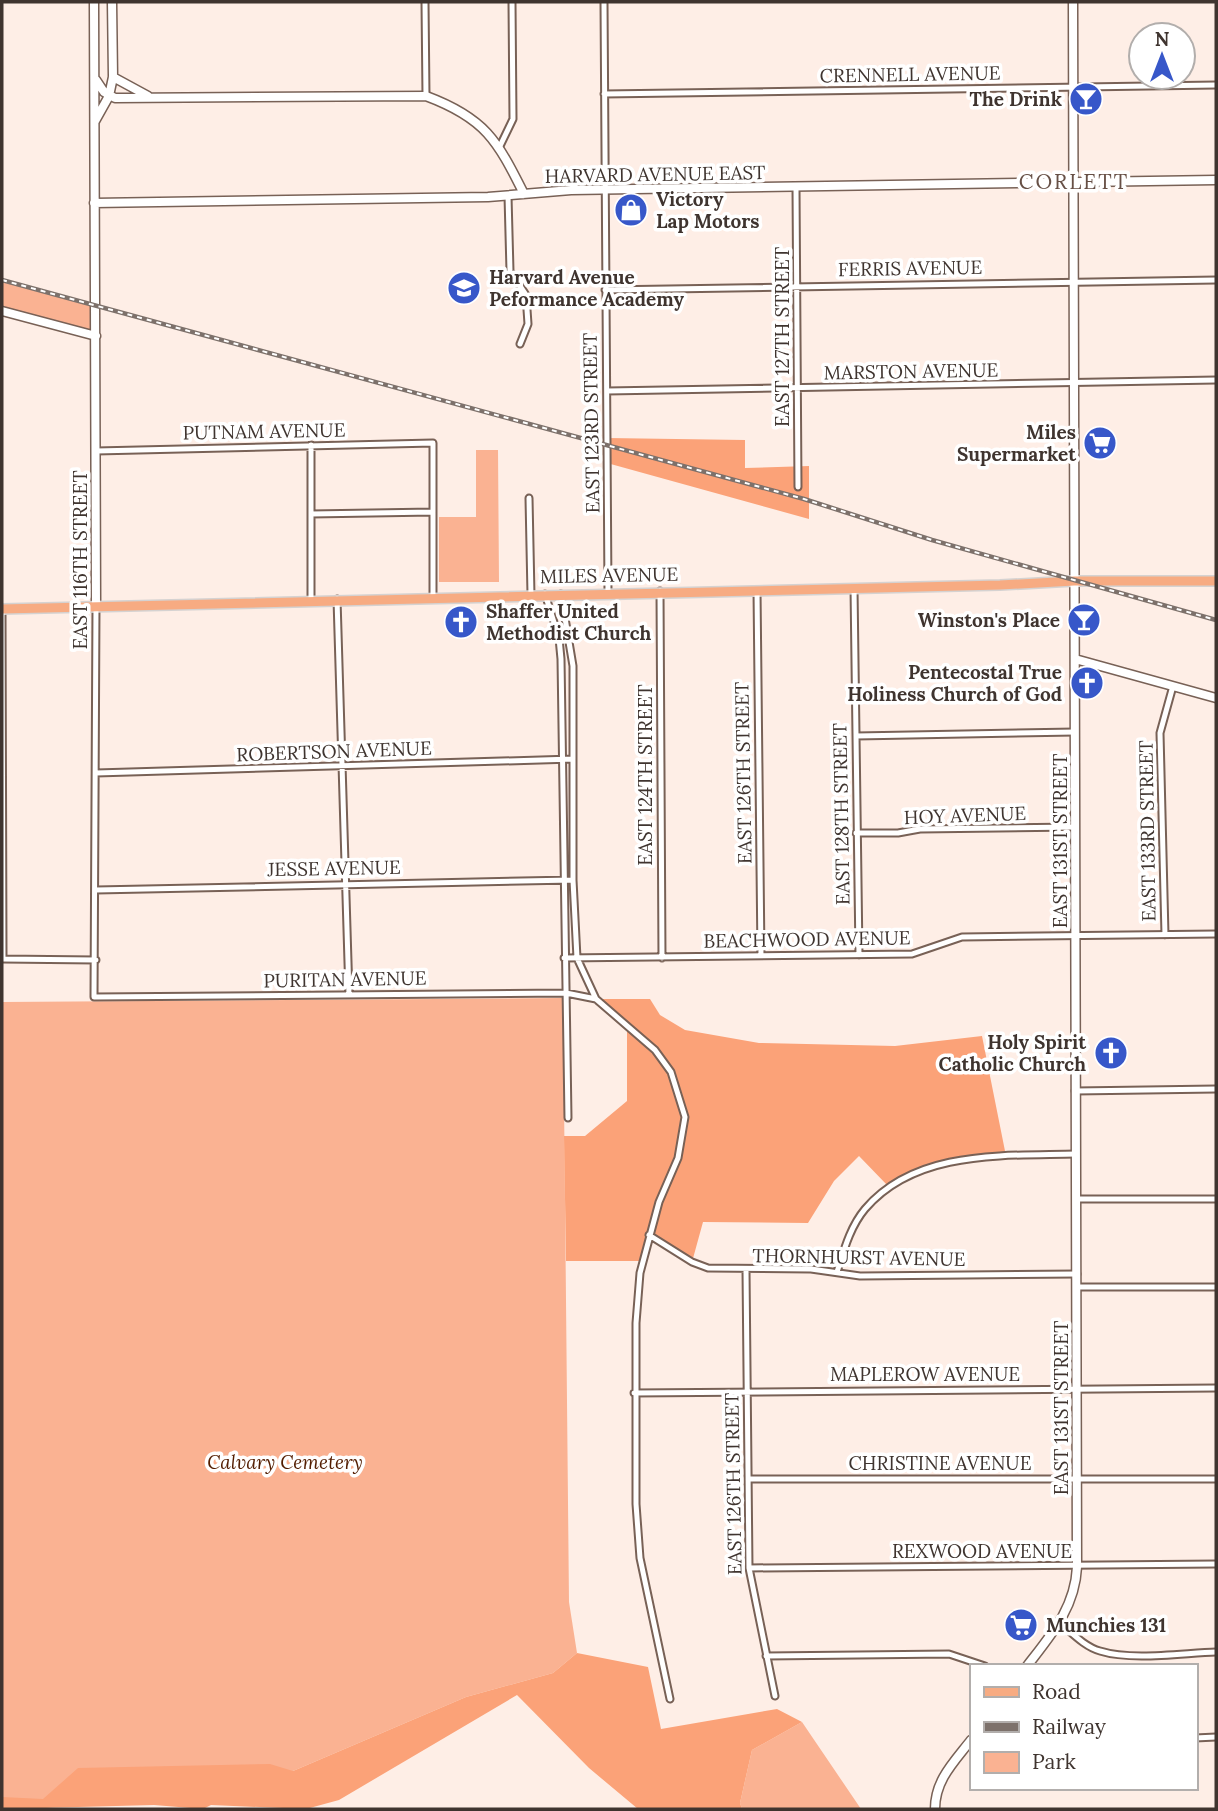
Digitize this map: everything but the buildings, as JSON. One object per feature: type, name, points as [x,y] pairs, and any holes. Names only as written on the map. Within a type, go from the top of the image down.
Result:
[{"type":"main road","name":"MILES AVENUE","points":[[2,609],[1074,581],[1216,581]]},
{"type":"street","name":"EAST 116TH STREET","points":[[94,2],[94,997]]},
{"type":"street","points":[[112,2],[112,97]]},
{"type":"street","points":[[425,2],[426,96]]},
{"type":"street","points":[[500,146],[513,119],[512,2]]},
{"type":"street","name":"EAST 123RD STREET","points":[[604,2],[608,592]]},
{"type":"street","name":"EAST 131ST STREET","points":[[1029,1664],[1060,1623],[1076,1587],[1077,1567],[1073,2]]},
{"type":"street","points":[[94,76],[112,97],[426,96],[470,116],[500,146],[524,194]]},
{"type":"street","points":[[113,77],[151,98]]},
{"type":"street","name":"CRENNELL AVENUE","points":[[604,94],[1216,85]]},
{"type":"street","name":"EAST 116TH STREET","points":[[94,123],[101,109],[112,97]]},
{"type":"street","name":"HARVARD AVENUE EAST","points":[[94,203],[1216,180]]},
{"type":"street","name":"EAST 127TH STREET","points":[[796,187],[798,487]]},
{"type":"street","points":[[508,195],[510,271],[526,295],[528,324],[520,344]]},
{"type":"street","name":"FERRIS AVENUE","points":[[605,290],[1216,280]]},
{"type":"street","points":[[2,311],[96,336]]},
{"type":"street","name":"MARSTON AVENUE","points":[[607,391],[1216,380]]},
{"type":"street","name":"PUTNAM AVENUE","points":[[96,451],[433,443],[433,512]]},
{"type":"street","points":[[311,445],[311,600]]},
{"type":"street","points":[[530,498],[531,594]]},
{"type":"street","points":[[311,514],[433,512],[433,597]]},
{"type":"street","name":"EAST 128TH STREET","points":[[854,588],[859,955]]},
{"type":"street","name":"EAST 126TH STREET","points":[[757,590],[761,956]]},
{"type":"street","name":"EAST 124TH STREET","points":[[660,592],[662,958]]},
{"type":"street","points":[[561,593],[572,652],[573,880],[577,958],[596,999],[655,1049],[671,1072],[682,1099],[685,1117],[678,1158],[649,1235],[639,1273],[634,1393],[640,1559],[670,1699]]},
{"type":"street","points":[[545,594],[559,638],[561,659],[568,1118]]},
{"type":"street","points":[[337,599],[349,995]]},
{"type":"street","points":[[2,609],[2,959],[96,960]]},
{"type":"street","points":[[1075,659],[1216,698]]},
{"type":"street","name":"EAST 133RD STREET","points":[[1165,935],[1160,733],[1173,686]]},
{"type":"street","points":[[856,736],[1075,732]]},
{"type":"street","name":"ROBERTSON AVENUE","points":[[96,773],[342,768],[573,759]]},
{"type":"street","name":"HOY AVENUE","points":[[856,833],[898,833],[920,829],[1075,827]]},
{"type":"street","name":"JESSE AVENUE","points":[[96,890],[573,880]]},
{"type":"street","name":"BEACHWOOD AVENUE","points":[[564,958],[912,954],[962,937],[1216,934]]},
{"type":"street","name":"PURITAN AVENUE","points":[[94,997],[566,993],[596,999]]},
{"type":"street","points":[[1075,1091],[1216,1089]]},
{"type":"street","points":[[837,1272],[849,1235],[864,1210],[888,1186],[939,1165],[985,1156],[1076,1154]]},
{"type":"street","points":[[1077,1199],[1216,1199]]},
{"type":"street","name":"THORNHURST AVENUE","points":[[649,1235],[682,1257],[708,1268],[811,1269],[860,1276],[1077,1274]]},
{"type":"street","name":"EAST 126TH STREET","points":[[746,1270],[749,1568],[775,1696]]},
{"type":"street","points":[[1077,1287],[1216,1287]]},
{"type":"street","name":"MAPLEROW AVENUE","points":[[634,1393],[1216,1388]]},
{"type":"street","name":"CHRISTINE AVENUE","points":[[748,1479],[1216,1479]]},
{"type":"street","name":"REXWOOD AVENUE","points":[[749,1568],[1216,1564]]},
{"type":"street","points":[[1060,1623],[1089,1646],[1101,1651],[1216,1653]]},
{"type":"street","points":[[766,1656],[950,1654],[979,1664]]},
{"type":"street","points":[[1197,1738],[1216,1737]]},
{"type":"street","points":[[935,1809],[935,1797],[942,1777],[970,1741]]},
{"type":"green space","points":[[2,280],[96,306],[96,336],[2,311]]},
{"type":"green space","points":[[476,450],[498,450],[499,582],[439,582],[439,517],[476,517]]},
{"type":"green space","name":"Calvary Cemetery","points":[[563,998],[569,1602],[577,1653],[553,1673],[466,1697],[293,1771],[46,1808],[2,1809],[2,1002]]},
{"type":"green space","points":[[802,1722],[861,1809],[742,1809],[740,1803],[752,1750]]},
{"type":"shaded area","points":[[607,438],[745,440],[745,468],[809,466],[809,519],[607,463]]},
{"type":"shaded area","points":[[596,999],[650,999],[660,1015],[685,1030],[759,1043],[895,1046],[982,1036],[1006,1156],[939,1165],[888,1186],[859,1156],[834,1181],[808,1223],[703,1222],[692,1262],[649,1236],[642,1261],[566,1261],[564,1136],[585,1136],[627,1101],[627,1025]]},
{"type":"shaded area","points":[[577,1653],[648,1667],[661,1729],[777,1709],[802,1722],[752,1750],[740,1803],[742,1809],[638,1809],[589,1768],[517,1695],[339,1800],[306,1809],[211,1805],[203,1809],[154,1805],[2,1809],[2,1797],[43,1799],[78,1768],[270,1764],[293,1771],[466,1697],[553,1673]]},
{"type":"railway","points":[[2,280],[804,499],[932,540],[1216,620]]},
{"type":"place","name":"The Drink","points":[[1086,99]]},
{"type":"place","name":"Victory Lap Motors","points":[[631,210]]},
{"type":"place","name":"Harvard Avenue Peformance Academy","points":[[464,288]]},
{"type":"place","name":"Miles Supermarket","points":[[1100,443]]},
{"type":"place","name":"Winston's Place","points":[[1084,620]]},
{"type":"place","name":"Shaffer United Methodist Church","points":[[461,622]]},
{"type":"place","name":"Pentecostal True Holiness Church of God","points":[[1087,683]]},
{"type":"place","name":"Holy Spirit Catholic Church","points":[[1111,1053]]},
{"type":"place","name":"Munchies 131","points":[[1021,1625]]},
{"type":"district","name":"CORLETT","points":[[1074,182]]}]
